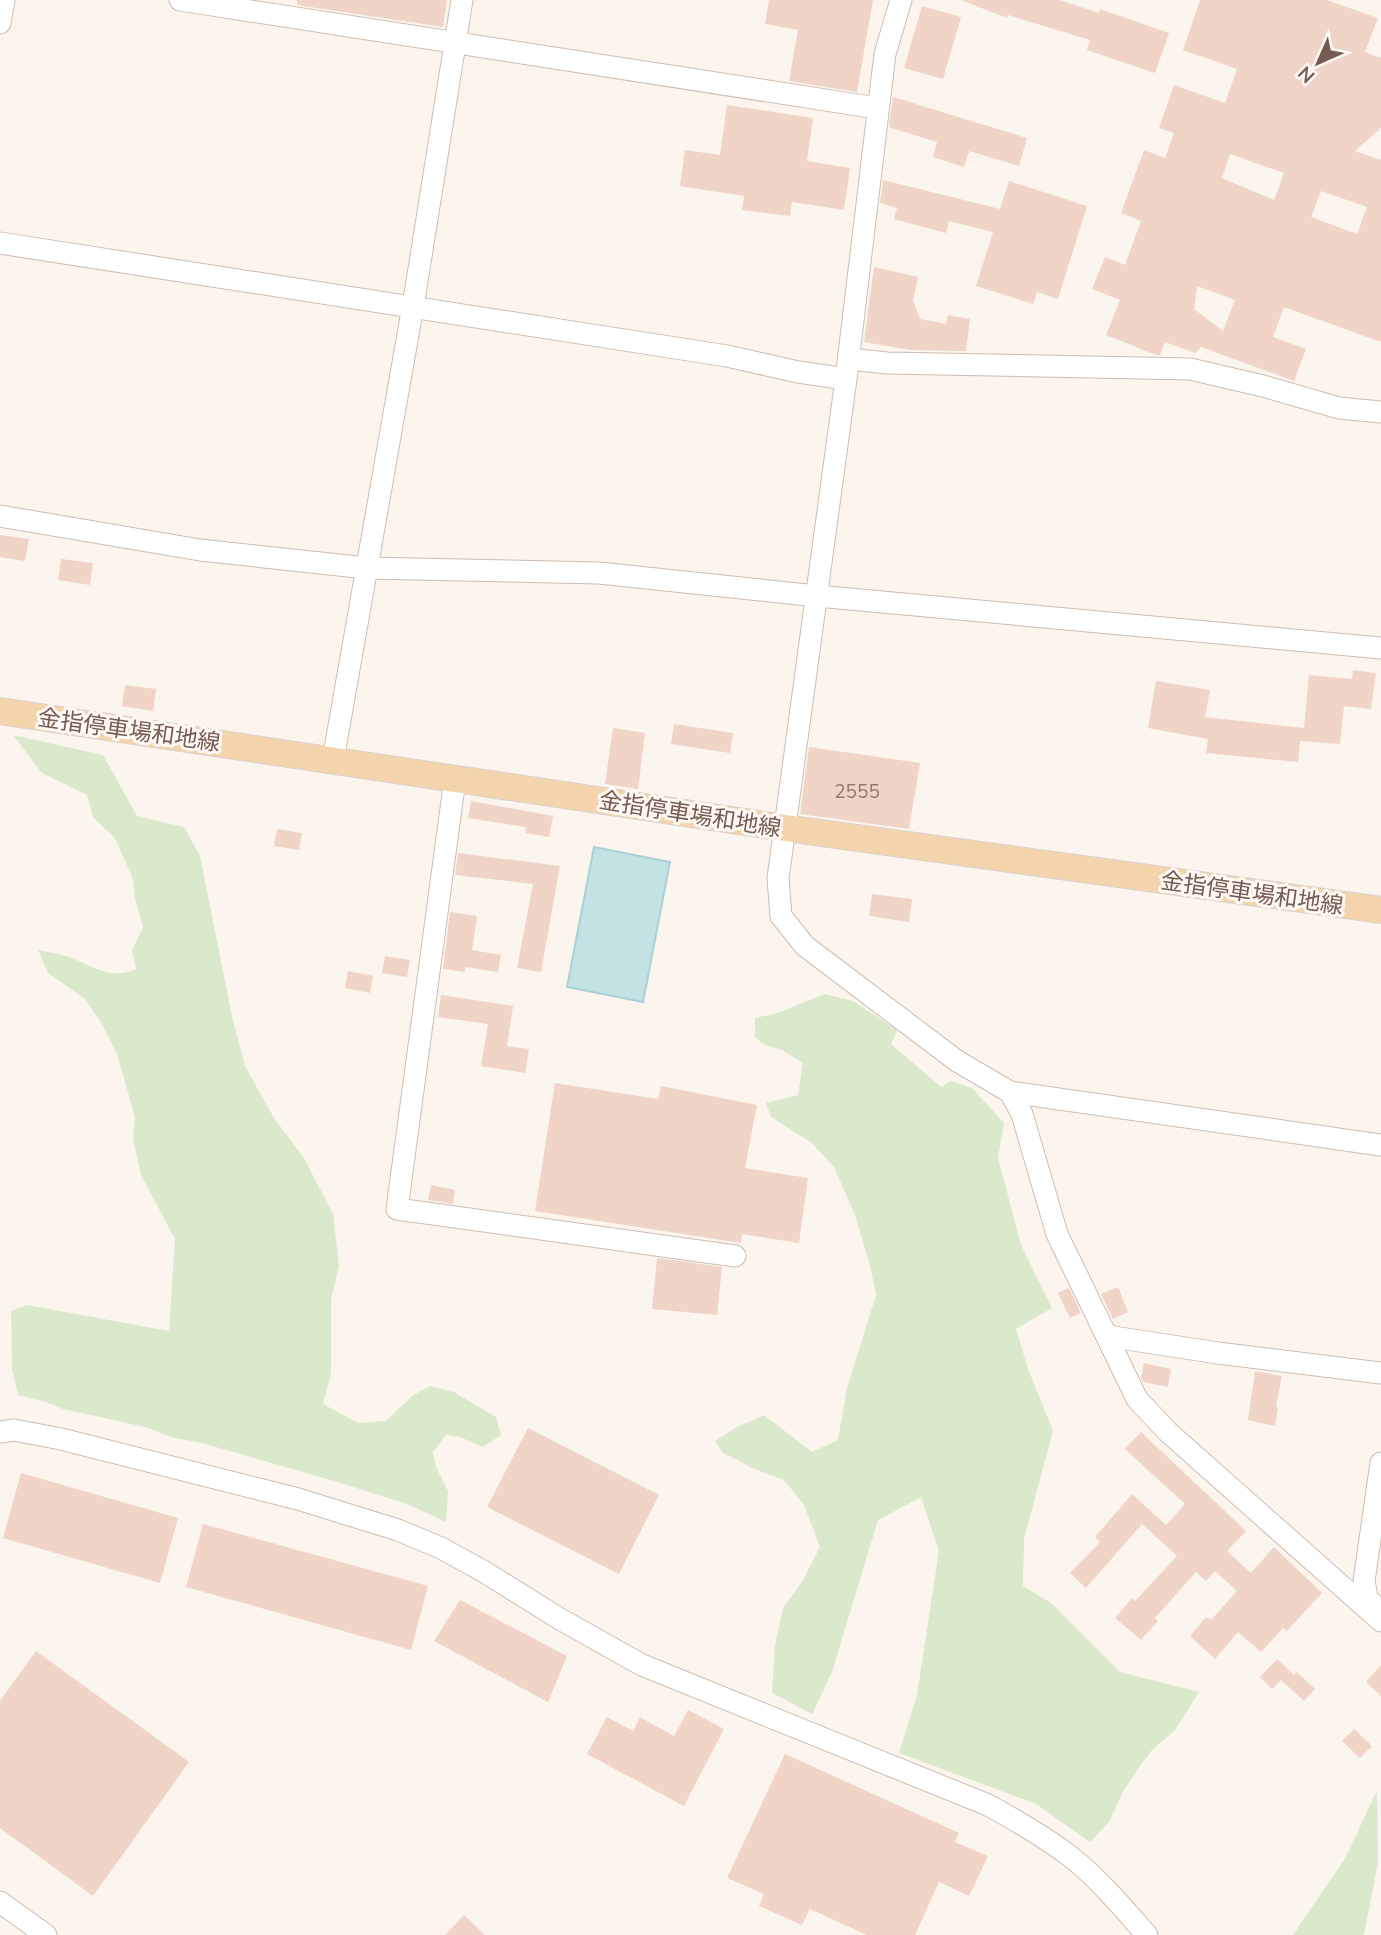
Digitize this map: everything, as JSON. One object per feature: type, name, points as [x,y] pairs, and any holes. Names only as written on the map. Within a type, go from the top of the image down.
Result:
[{"type":"main road","name":"金指停車場和地線","points":[[0,711],[785,828],[1381,910]]},
{"type":"street","points":[[0,23],[4,0]]},
{"type":"street","points":[[180,0],[877,108]]},
{"type":"street","points":[[333,760],[413,306],[462,0]]},
{"type":"street","points":[[901,0],[885,54],[877,108],[848,369],[778,878],[781,916],[805,946],[957,1061],[1010,1092],[1381,1145]]},
{"type":"street","points":[[0,243],[727,356],[848,369],[887,363],[1190,369],[1339,408],[1381,412]]},
{"type":"street","points":[[0,516],[200,550],[368,568],[599,573],[1381,648]]},
{"type":"street","points":[[456,779],[397,1209],[735,1256]]},
{"type":"street","points":[[1010,1092],[1021,1114],[1057,1234],[1137,1399],[1168,1432],[1371,1604]]},
{"type":"street","points":[[1107,1336],[1381,1373]]},
{"type":"street","points":[[0,1432],[14,1430],[61,1439],[298,1499],[398,1530],[441,1548],[642,1665],[988,1805],[1034,1830],[1072,1857],[1109,1892],[1147,1935]]},
{"type":"street","points":[[1381,1463],[1364,1581],[1367,1597],[1381,1621]]},
{"type":"street","points":[[0,1902],[46,1935]]},
{"type":"green space","points":[[13,735],[103,755],[137,816],[184,827],[200,856],[232,1016],[245,1066],[274,1118],[304,1158],[333,1214],[339,1266],[331,1300],[331,1374],[323,1404],[358,1423],[386,1421],[412,1396],[430,1386],[454,1392],[496,1417],[501,1435],[483,1447],[460,1437],[446,1435],[433,1452],[436,1467],[448,1491],[446,1522],[407,1504],[334,1481],[202,1443],[171,1437],[145,1427],[63,1409],[18,1395],[12,1368],[11,1311],[27,1305],[169,1331],[175,1239],[141,1175],[133,1139],[135,1117],[117,1054],[102,1024],[85,999],[48,973],[38,950],[66,956],[109,973],[127,973],[136,969],[132,950],[143,928],[133,879],[115,838],[93,817],[87,795],[42,773]]},
{"type":"green space","points":[[824,994],[853,1001],[897,1030],[891,1044],[941,1087],[951,1081],[972,1088],[1004,1123],[998,1158],[1021,1245],[1052,1308],[1016,1329],[1028,1369],[1053,1431],[1024,1539],[1023,1586],[1051,1603],[1120,1672],[1199,1692],[1175,1730],[1152,1750],[1138,1769],[1123,1792],[1109,1822],[1090,1842],[1036,1804],[899,1753],[917,1695],[939,1551],[921,1497],[878,1520],[832,1672],[812,1714],[772,1693],[775,1646],[783,1608],[802,1582],[820,1547],[804,1505],[784,1480],[752,1468],[722,1452],[715,1441],[764,1415],[812,1452],[838,1440],[847,1388],[876,1295],[855,1215],[834,1167],[812,1143],[771,1117],[766,1103],[798,1095],[803,1063],[782,1050],[763,1044],[755,1037],[755,1018],[778,1013]]},
{"type":"green space","points":[[1377,1790],[1378,1862],[1364,1935],[1293,1935],[1346,1857]]},
{"type":"water","points":[[594,847],[670,862],[643,1002],[567,987]]},
{"type":"building","points":[[297,0],[447,0],[443,27],[297,5]]},
{"type":"building","points":[[769,0],[873,0],[857,92],[789,81],[798,30],[765,24]]},
{"type":"building","points":[[961,0],[1059,0],[1099,13],[1100,9],[1169,33],[1155,73],[1087,50],[1090,40],[1008,15],[1007,18]]},
{"type":"building","points":[[1200,0],[1327,0],[1378,18],[1365,52],[1381,58],[1381,128],[1355,151],[1381,160],[1381,342],[1284,307],[1273,337],[1306,349],[1294,381],[1201,347],[1195,353],[1165,342],[1160,355],[1156,355],[1106,335],[1120,300],[1092,289],[1105,257],[1125,265],[1141,221],[1121,213],[1144,150],[1165,158],[1174,133],[1159,128],[1174,85],[1225,103],[1237,69],[1183,50]],"holes":[[[1230,154],[1284,173],[1274,200],[1222,178]],[[1321,191],[1367,207],[1357,234],[1311,217]],[[1197,286],[1235,300],[1223,331],[1194,309]]]},
{"type":"building","points":[[922,6],[961,17],[943,79],[904,68]]},
{"type":"building","points":[[893,97],[1027,138],[1019,166],[969,151],[964,167],[933,157],[937,142],[889,127]]},
{"type":"building","points":[[727,105],[813,118],[807,161],[850,168],[844,210],[792,202],[790,216],[742,210],[744,196],[680,186],[685,150],[720,155]]},
{"type":"building","points":[[883,180],[1000,209],[1009,181],[1087,206],[1058,299],[1037,292],[1033,304],[976,286],[993,232],[949,221],[946,233],[894,219],[897,208],[880,203]]},
{"type":"building","points":[[874,267],[918,277],[913,301],[920,319],[946,324],[948,315],[970,319],[966,351],[910,350],[864,342]]},
{"type":"building","points":[[0,535],[29,539],[25,561],[0,557]]},
{"type":"building","points":[[61,559],[93,563],[90,585],[58,580]]},
{"type":"building","points":[[1353,670],[1376,673],[1371,709],[1344,706],[1340,744],[1300,741],[1298,762],[1206,753],[1208,739],[1148,728],[1156,681],[1210,690],[1205,717],[1304,728],[1309,675],[1352,679]]},
{"type":"building","points":[[125,685],[156,689],[153,711],[122,706]]},
{"type":"building","points":[[674,724],[733,733],[730,753],[671,744]]},
{"type":"building","points":[[613,728],[645,733],[638,789],[605,784]]},
{"type":"building","points":[[809,747],[920,763],[909,829],[800,814]]},
{"type":"building","points":[[471,801],[553,816],[549,837],[525,833],[526,827],[468,818]]},
{"type":"building","points":[[277,829],[302,833],[299,850],[274,846]]},
{"type":"building","points":[[458,853],[560,866],[541,972],[517,968],[533,884],[455,875]]},
{"type":"building","points":[[872,894],[912,899],[909,922],[869,916]]},
{"type":"building","points":[[450,912],[477,916],[472,950],[501,955],[498,972],[465,967],[465,972],[443,969]]},
{"type":"building","points":[[385,956],[410,960],[407,977],[382,973]]},
{"type":"building","points":[[348,971],[373,976],[370,993],[345,988]]},
{"type":"building","points":[[441,995],[513,1006],[507,1046],[529,1049],[525,1073],[481,1066],[488,1024],[438,1017]]},
{"type":"building","points":[[555,1083],[658,1099],[661,1086],[757,1105],[745,1168],[808,1178],[799,1243],[742,1234],[741,1243],[535,1211]]},
{"type":"building","points":[[431,1185],[455,1190],[453,1204],[428,1200]]},
{"type":"building","points":[[657,1258],[722,1267],[717,1315],[652,1309]]},
{"type":"building","points":[[1118,1287],[1128,1312],[1113,1319],[1101,1294]]},
{"type":"building","points":[[1069,1288],[1081,1313],[1070,1318],[1058,1293]]},
{"type":"building","points":[[1144,1363],[1171,1369],[1168,1387],[1143,1382],[1141,1378]]},
{"type":"building","points":[[1255,1371],[1282,1376],[1275,1426],[1248,1420]]},
{"type":"building","points":[[528,1428],[659,1495],[619,1574],[487,1507]]},
{"type":"building","points":[[1141,1432],[1246,1531],[1227,1551],[1251,1573],[1274,1547],[1322,1593],[1287,1631],[1283,1628],[1261,1652],[1238,1632],[1215,1659],[1190,1636],[1206,1617],[1211,1620],[1237,1591],[1215,1571],[1206,1581],[1196,1572],[1155,1618],[1158,1621],[1141,1640],[1115,1618],[1132,1598],[1135,1601],[1177,1556],[1142,1524],[1086,1588],[1070,1573],[1100,1542],[1095,1537],[1132,1494],[1166,1525],[1185,1504],[1125,1449]]},
{"type":"building","points":[[21,1473],[178,1518],[160,1583],[3,1538]]},
{"type":"building","points":[[203,1524],[428,1586],[411,1650],[186,1587]]},
{"type":"building","points":[[460,1600],[567,1656],[548,1702],[434,1641]]},
{"type":"building","points":[[36,1651],[189,1762],[93,1896],[0,1828],[0,1701]]},
{"type":"building","points":[[1277,1659],[1294,1675],[1297,1672],[1315,1689],[1304,1701],[1281,1680],[1272,1689],[1260,1677]]},
{"type":"building","points":[[1381,1665],[1381,1696],[1366,1682]]},
{"type":"building","points":[[688,1710],[724,1729],[684,1806],[587,1754],[607,1717],[633,1731],[640,1717],[674,1736]]},
{"type":"building","points":[[1354,1729],[1372,1746],[1360,1758],[1342,1741]]},
{"type":"building","points":[[785,1754],[959,1833],[955,1842],[988,1856],[969,1896],[939,1882],[915,1935],[867,1935],[810,1909],[802,1925],[759,1906],[764,1894],[727,1878]]},
{"type":"building","points":[[464,1915],[485,1935],[445,1935]]}]
